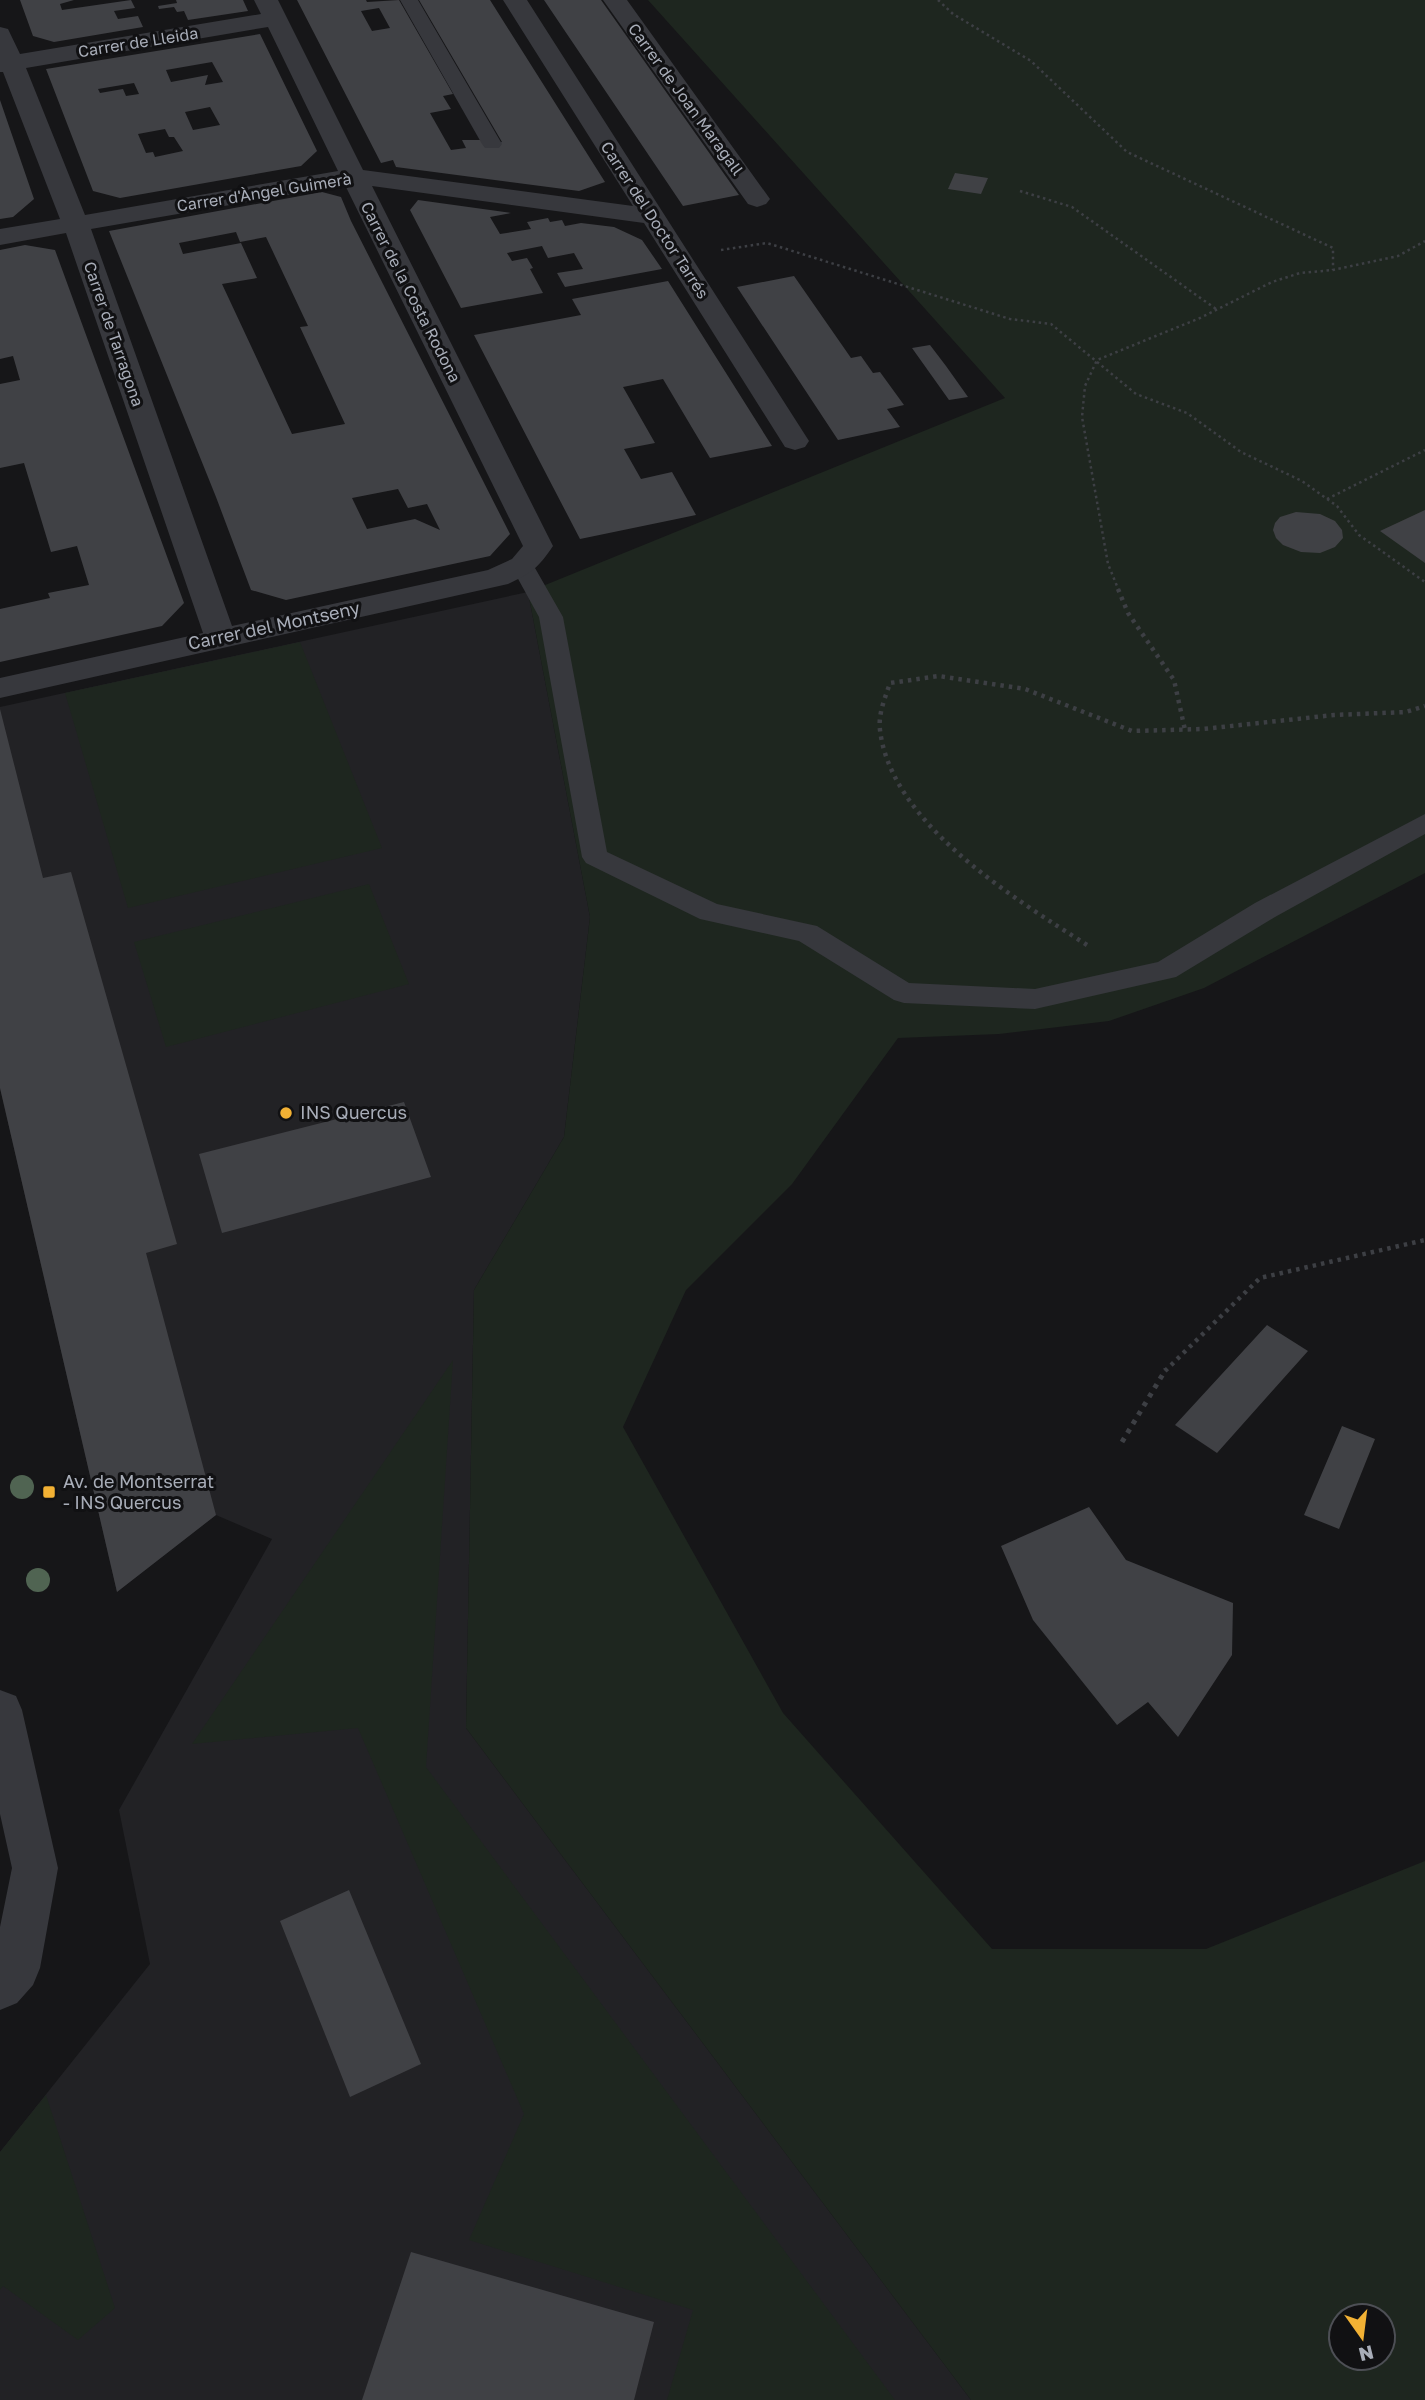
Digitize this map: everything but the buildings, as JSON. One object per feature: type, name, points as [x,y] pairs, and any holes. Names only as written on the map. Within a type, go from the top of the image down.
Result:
[{"type":"street","name":"Carrer del Doctor Tarrés","points":[[515,0],[795,441]]},
{"type":"street","name":"Carrer de Joan Maragall","points":[[615,0],[757,199]]},
{"type":"street","name":"Carrer de Lleida","points":[[5,64],[270,9]]},
{"type":"street","name":"Carrer de la Costa Rodona","points":[[270,9],[353,176],[531,556]]},
{"type":"street","name":"Carrer de Tarragona","points":[[0,34],[5,64],[76,225],[220,638]]},
{"type":"street","name":"Carrer d'Àngel Guimerà","points":[[0,237],[353,176],[515,189],[654,217]]},
{"type":"street","name":"Carrer del Montseny","points":[[0,688],[497,578],[531,556]]},
{"type":"street","points":[[0,1710],[35,1868],[8,1977]]},
{"type":"lane","points":[[409,0],[492,144]]},
{"type":"lane","points":[[531,556],[551,617],[595,857],[710,912],[807,933],[904,993],[1035,999],[1166,970],[1265,910],[1425,823]]},
{"type":"path","points":[[938,0],[953,13],[1031,61],[1126,152],[1333,248],[1333,270]]},
{"type":"path","points":[[1020,191],[1072,207],[1115,240],[1217,309]]},
{"type":"path","points":[[1185,730],[1174,680],[1128,613],[1108,564],[1082,417],[1085,386],[1097,359],[1281,279],[1300,273],[1333,270],[1398,256],[1425,241]]},
{"type":"path","points":[[679,256],[767,243],[1010,319],[1051,324],[1097,359],[1136,394],[1187,414],[1241,452],[1302,481],[1337,506],[1359,535],[1425,582]]},
{"type":"path","points":[[1327,499],[1425,450]]},
{"type":"path","points":[[1139,977],[1023,905],[967,861],[913,805],[890,768],[879,733],[881,712],[890,683],[939,676],[1025,689],[1132,731],[1185,730],[1334,715],[1406,712],[1425,706]]},
{"type":"path","points":[[1122,1442],[1166,1369],[1261,1278],[1425,1240]]},
{"type":"shaded area","points":[[648,0],[1425,0],[1425,873],[1204,988],[1109,1021],[999,1034],[898,1038],[792,1184],[686,1290],[623,1427],[783,1713],[992,1949],[1206,1949],[1425,1861],[1425,2400],[971,2400],[466,1728],[474,1290],[564,1137],[590,917],[528,592],[1005,398]]},
{"type":"shaded area","points":[[528,592],[590,917],[564,1137],[474,1290],[466,1728],[971,2400],[0,2400],[0,2152],[150,1964],[119,1810],[272,1539],[216,1515],[117,1592],[0,1088],[0,707]]},
{"type":"shaded area","points":[[300,642],[382,848],[128,908],[65,693]]},
{"type":"shaded area","points":[[369,884],[409,984],[166,1047],[134,942]]},
{"type":"shaded area","points":[[453,1360],[426,1767],[895,2400],[667,2400],[693,2310],[469,2240],[524,2114],[358,1728],[192,1744]]},
{"type":"shaded area","points":[[46,2095],[115,2308],[78,2340],[3,2286],[0,2290],[0,2152]]},
{"type":"place","name":"INS Quercus","points":[[286,1113]]},
{"type":"place","name":"Av. de Montserrat - INS Quercus","points":[[49,1492]]}]
